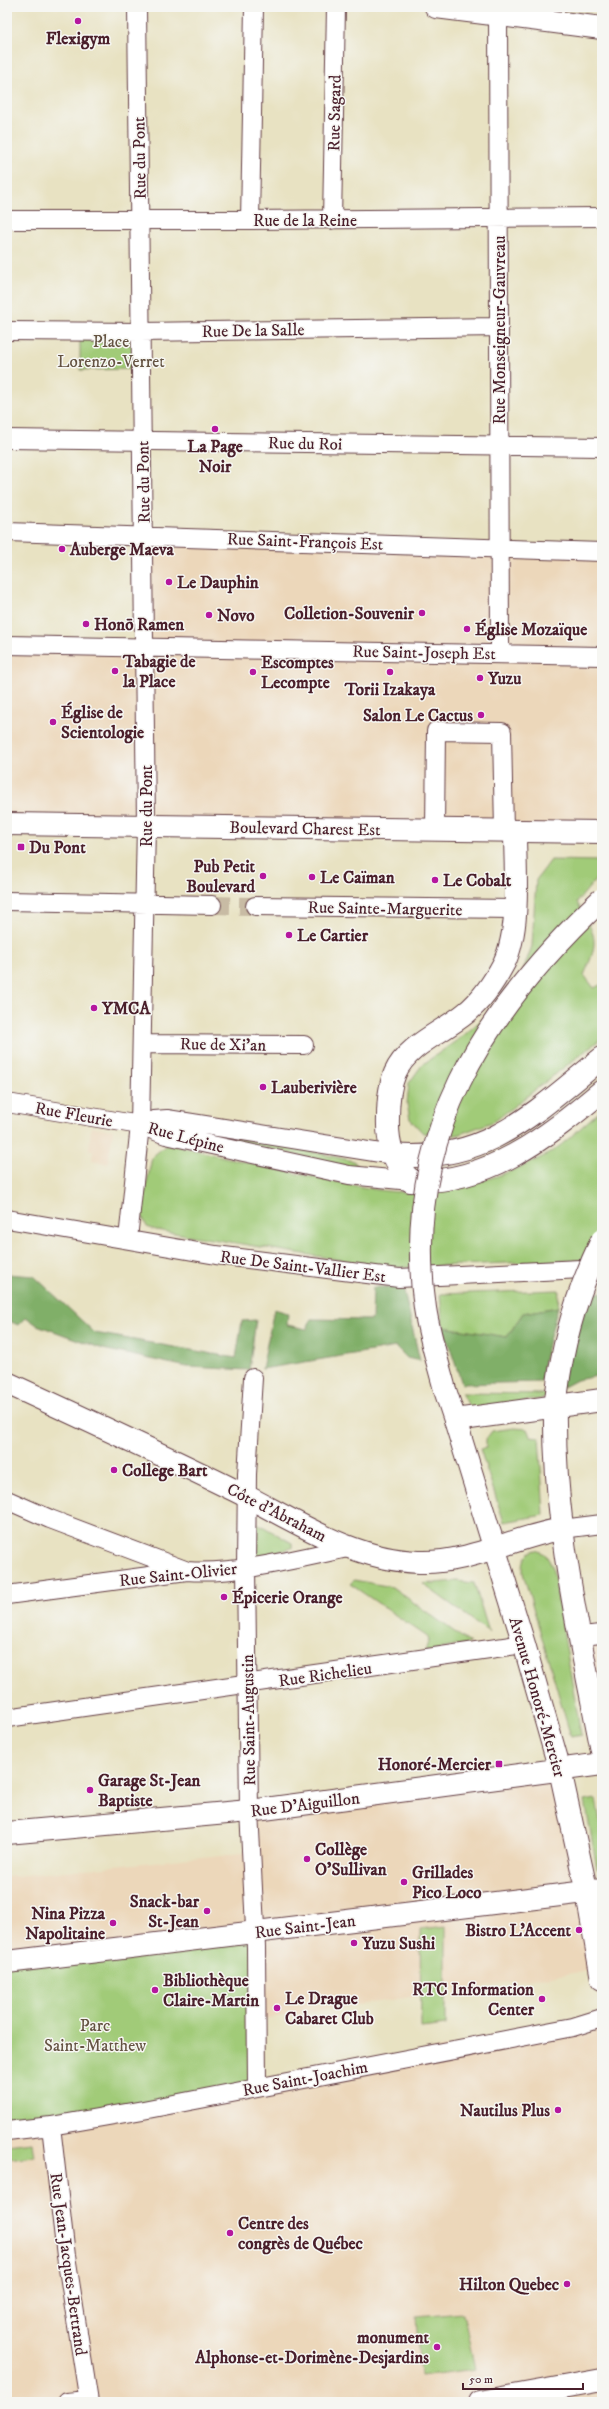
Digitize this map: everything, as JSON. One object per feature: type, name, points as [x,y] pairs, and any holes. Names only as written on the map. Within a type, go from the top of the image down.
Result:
[{"type":"main road","points":[[436,7],[498,12],[602,28]]},
{"type":"main road","name":"Boulevard Charest Est","points":[[7,824],[602,832]]},
{"type":"main road","points":[[509,831],[514,909],[513,931],[505,961],[487,990],[466,1013],[413,1051],[395,1073],[390,1091],[388,1125],[393,1155],[411,1181],[452,1179],[494,1166],[544,1137],[602,1092]]},
{"type":"main road","name":"Avenue Honoré-Mercier","points":[[602,899],[543,959],[494,1019],[462,1077],[444,1118],[425,1191],[421,1230],[425,1308],[445,1390],[524,1644],[595,1892],[602,1979]]},
{"type":"main road","points":[[393,1155],[423,1157],[474,1147],[498,1136],[524,1119],[602,1058]]},
{"type":"main road","points":[[602,1240],[579,1294],[568,1332],[556,1400],[555,1441],[562,1529],[580,1636],[602,1751]]},
{"type":"main road","name":"Côte d'Abraham","points":[[7,1383],[247,1497],[348,1548],[396,1560],[420,1562],[460,1559],[540,1533],[562,1529]]},
{"type":"main road","points":[[455,1420],[556,1400],[602,1400]]},
{"type":"main road","name":"Rue D'Aiguillon","points":[[7,1833],[249,1811],[602,1764]]},
{"type":"main road","name":"Rue Saint-Jean","points":[[7,1962],[595,1892]]},
{"type":"main road","points":[[480,2402],[602,2380]]},
{"type":"street","name":"Rue du Pont","points":[[128,1239],[140,1126],[146,825],[137,7]]},
{"type":"street","points":[[250,220],[254,7]]},
{"type":"street","name":"Rue Sagard","points":[[332,220],[336,7]]},
{"type":"street","name":"Rue Monseigneur-Gauvreau","points":[[498,12],[498,548],[500,654]]},
{"type":"street","name":"Rue de la Reine","points":[[7,220],[332,220],[602,217]]},
{"type":"street","name":"Rue De la Salle","points":[[7,331],[141,332],[499,327]]},
{"type":"street","name":"Rue du Roi","points":[[7,439],[602,447]]},
{"type":"street","name":"Rue Saint-François Est","points":[[7,532],[144,535],[602,552]]},
{"type":"street","name":"Rue Saint-Joseph Est","points":[[7,645],[145,646],[602,656]]},
{"type":"street","points":[[435,830],[436,731],[502,732],[509,831]]},
{"type":"street","points":[[7,901],[212,906]]},
{"type":"street","name":"Rue Sainte-Marguerite","points":[[255,906],[514,909]]},
{"type":"street","name":"Rue de Xi'an","points":[[142,1044],[304,1045]]},
{"type":"street","name":"Rue Fleurie","points":[[7,1103],[140,1126]]},
{"type":"street","name":"Rue Lépine","points":[[140,1126],[154,1120],[167,1119],[393,1155]]},
{"type":"street","name":"Rue Lépine","points":[[140,1126],[166,1135],[349,1175],[411,1181]]},
{"type":"street","name":"Rue De Saint-Vallier Est","points":[[7,1219],[275,1263],[399,1278],[602,1268]]},
{"type":"street","name":"Rue Saint-Augustin","points":[[253,1378],[247,1497],[246,1567],[249,1811],[256,1932],[257,2087]]},
{"type":"street","points":[[7,1500],[50,1519],[187,1571]]},
{"type":"street","points":[[562,1529],[602,1524]]},
{"type":"street","name":"Rue Saint-Olivier","points":[[7,1595],[187,1571],[199,1572],[246,1567],[348,1548]]},
{"type":"street","points":[[580,1636],[602,1634]]},
{"type":"street","name":"Rue Richelieu","points":[[7,1718],[247,1685],[524,1644]]},
{"type":"street","name":"Rue Saint-Joachim","points":[[7,2131],[51,2126],[573,2027],[602,2018]]},
{"type":"street","name":"Rue Jean-Jacques-Bertrand","points":[[51,2126],[66,2256],[89,2401]]},
{"type":"street","points":[[67,2402],[89,2401]]},
{"type":"shaded area","points":[[144,535],[602,552],[602,832],[7,824],[7,645],[145,646]]},
{"type":"shaded area","points":[[91,1127],[113,1130],[108,1164],[92,1160],[93,1151],[89,1150]]},
{"type":"shaded area","points":[[602,1634],[602,1751],[580,1636]]},
{"type":"shaded area","points":[[560,1770],[600,1969],[256,2020],[7,1962],[7,1877],[251,1852],[249,1811]]},
{"type":"shaded area","points":[[602,2018],[602,2402],[7,2402],[7,2131]]},
{"type":"green space","name":"Place Lorenzo-Verret","points":[[80,332],[141,332],[142,369],[80,370]]},
{"type":"green space","points":[[551,860],[602,861],[602,872],[577,902],[592,930],[594,937],[593,952],[584,975],[594,988],[602,984],[602,1038],[495,1121],[457,1135],[423,1133],[410,1119],[407,1104],[409,1083],[422,1065],[463,1036],[495,1008],[522,973],[532,946],[536,880]]},
{"type":"green space","points":[[602,1109],[602,1259],[390,1268],[156,1230],[147,1227],[141,1214],[152,1157],[166,1145],[175,1145],[368,1188],[394,1192],[422,1191],[478,1182],[514,1170],[555,1150]]},
{"type":"green space","points":[[164,1126],[285,1146],[354,1161],[356,1166],[354,1168]]},
{"type":"green space","points":[[7,1274],[34,1276],[95,1333],[236,1358],[242,1321],[256,1320],[249,1370],[187,1367],[103,1349],[37,1325],[26,1317],[18,1325],[7,1320]]},
{"type":"green space","points":[[373,1287],[403,1287],[420,1361],[407,1358],[396,1347],[262,1369],[274,1309],[288,1313],[287,1325],[307,1329],[311,1319],[372,1320]]},
{"type":"green space","points":[[559,1290],[558,1307],[523,1313],[507,1337],[443,1327],[440,1294]]},
{"type":"green space","points":[[602,1292],[602,1375],[577,1380],[558,1390],[590,1295]]},
{"type":"green space","points":[[558,1307],[544,1359],[541,1382],[462,1384],[443,1327],[507,1337],[523,1313]]},
{"type":"green space","points":[[462,1393],[546,1394],[546,1398],[471,1410]]},
{"type":"green space","points":[[514,1428],[527,1429],[530,1436],[539,1437],[544,1515],[504,1522],[480,1449],[486,1448],[486,1439],[492,1431]]},
{"type":"green space","points":[[257,1523],[292,1543],[292,1548],[257,1557]]},
{"type":"green space","points":[[536,1550],[545,1554],[552,1565],[581,1735],[571,1737],[523,1573],[525,1558],[529,1553]]},
{"type":"green space","points":[[354,1580],[392,1587],[470,1643],[425,1652],[429,1638],[350,1584]]},
{"type":"green space","points":[[456,1581],[474,1583],[489,1632],[423,1584]]},
{"type":"green space","points":[[596,1799],[602,1833],[602,1868],[597,1869],[585,1801]]},
{"type":"green space","points":[[446,1926],[446,2025],[421,2028],[420,1929]]},
{"type":"green space","name":"Parc Saint-Matthew","points":[[256,1932],[257,2087],[7,2131],[7,1962]]},
{"type":"green space","points":[[32,2142],[34,2156],[7,2159],[7,2145]]},
{"type":"green space","points":[[463,2313],[475,2369],[420,2376],[416,2317]]},
{"type":"tunnel","points":[[212,905],[255,906]]},
{"type":"place","name":"Flexigym","points":[[78,21]]},
{"type":"place","name":"La Page Noir","points":[[215,429]]},
{"type":"place","name":"Auberge Maeva","points":[[62,549]]},
{"type":"place","name":"Le Dauphin","points":[[169,582]]},
{"type":"place","name":"Colletion-Souvenir","points":[[422,613]]},
{"type":"place","name":"Novo","points":[[209,615]]},
{"type":"place","name":"Honō Ramen","points":[[86,624]]},
{"type":"place","name":"Église Mozaïque","points":[[467,629]]},
{"type":"place","name":"Tabagie de la Place","points":[[115,671]]},
{"type":"place","name":"Escomptes Lecompte","points":[[253,672]]},
{"type":"place","name":"Torii Izakaya","points":[[390,672]]},
{"type":"place","name":"Yuzu","points":[[480,678]]},
{"type":"place","name":"Salon Le Cactus","points":[[481,715]]},
{"type":"place","name":"Église de Scientologie","points":[[53,722]]},
{"type":"place","name":"Du Pont","points":[[21,847]]},
{"type":"place","name":"Pub Petit Boulevard","points":[[263,876]]},
{"type":"place","name":"Le Caïman","points":[[312,877]]},
{"type":"place","name":"Le Cobalt","points":[[435,880]]},
{"type":"place","name":"Le Cartier","points":[[289,935]]},
{"type":"place","name":"YMCA","points":[[94,1008]]},
{"type":"place","name":"Lauberivière","points":[[263,1087]]},
{"type":"place","name":"College Bart","points":[[114,1470]]},
{"type":"place","name":"Épicerie Orange","points":[[224,1597]]},
{"type":"place","name":"Honoré-Mercier","points":[[499,1764]]},
{"type":"place","name":"Garage St-Jean Baptiste","points":[[90,1790]]},
{"type":"place","name":"Collège O'Sullivan","points":[[307,1859]]},
{"type":"place","name":"Grillades Pico Loco","points":[[404,1882]]},
{"type":"place","name":"Snack-bar St-Jean","points":[[207,1911]]},
{"type":"place","name":"Nina Pizza Napolitaine","points":[[113,1923]]},
{"type":"place","name":"Bistro L'Accent","points":[[579,1930]]},
{"type":"place","name":"Yuzu Sushi","points":[[354,1943]]},
{"type":"place","name":"Bibliothèque Claire-Martin","points":[[155,1990]]},
{"type":"place","name":"RTC Information Center","points":[[542,1999]]},
{"type":"place","name":"Le Drague Cabaret Club","points":[[277,2008]]},
{"type":"place","name":"Nautilus Plus","points":[[558,2110]]},
{"type":"place","name":"Centre des congrès de Québec","points":[[230,2233]]},
{"type":"place","name":"Hilton Quebec","points":[[567,2284]]},
{"type":"place","name":"monument Alphonse-et-Dorimène-Desjardins","points":[[437,2347]]}]
